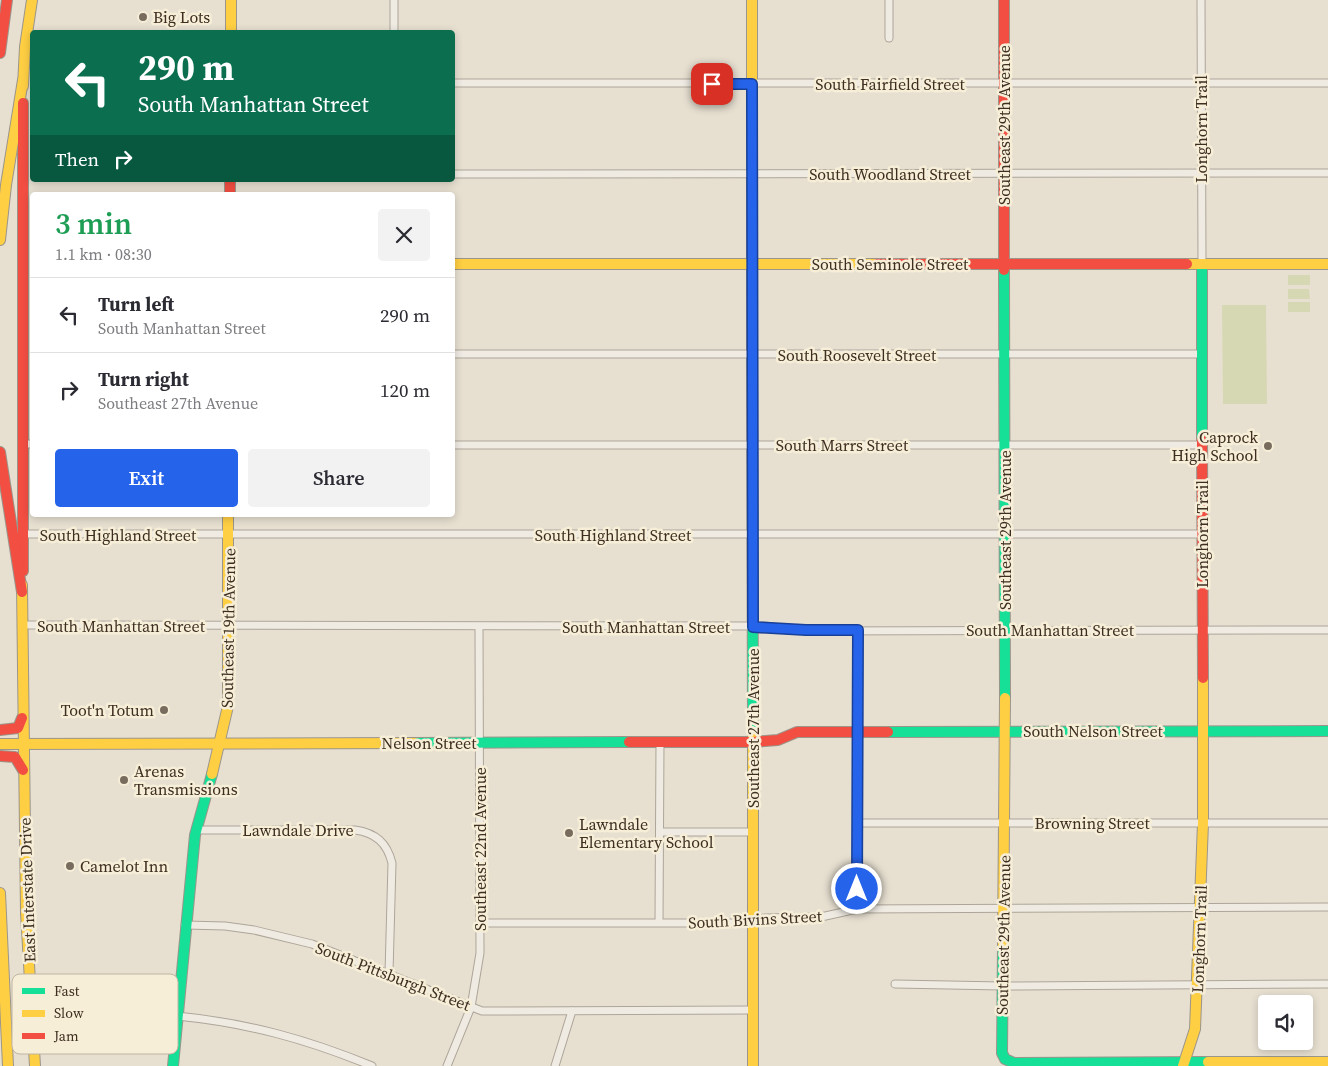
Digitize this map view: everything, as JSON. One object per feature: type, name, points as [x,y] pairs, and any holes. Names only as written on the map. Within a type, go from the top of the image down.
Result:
[{"type":"main road","points":[[0,53],[7,0]]},
{"type":"main road","points":[[22,592],[28,444],[28,264],[23,80],[25,47],[32,0]]},
{"type":"main road","points":[[231,0],[231,30]]},
{"type":"main road","name":"Southeast 27th Avenue","points":[[752,0],[753,1066]]},
{"type":"main road","name":"Southeast 29th Avenue","points":[[1004,0],[1005,908],[1002,1053],[1006,1059],[1014,1063],[1184,1064]]},
{"type":"main road","points":[[0,240],[6,185],[23,80]]},
{"type":"main road","name":"South Seminole Street","points":[[455,264],[1328,264]]},
{"type":"main road","name":"Longhorn Trail","points":[[1184,1064],[1194,1036],[1198,984],[1203,823],[1202,264]]},
{"type":"main road","points":[[0,452],[5,497],[22,592]]},
{"type":"main road","name":"Southeast 19th Avenue","points":[[178,1005],[196,830],[221,743],[228,706],[228,517]]},
{"type":"main road","name":"East Interstate Drive","points":[[22,592],[26,913],[29,974]]},
{"type":"main road","points":[[0,730],[18,728],[23,716]]},
{"type":"main road","name":"South Nelson Street","points":[[857,732],[1328,731]]},
{"type":"main road","name":"Nelson Street","points":[[0,744],[753,742],[778,740],[797,732],[857,732]]},
{"type":"main road","points":[[0,756],[15,758],[24,771]]},
{"type":"main road","points":[[0,893],[8,1066]]},
{"type":"main road","points":[[1,926],[6,944],[12,1020]]},
{"type":"main road","points":[[1184,1064],[1328,1062]]},
{"type":"street","points":[[394,0],[394,30]]},
{"type":"street","points":[[889,0],[889,38]]},
{"type":"street","name":"Longhorn Trail","points":[[1201,0],[1202,264]]},
{"type":"street","name":"South Fairfield Street","points":[[455,83],[1328,84]]},
{"type":"street","name":"South Woodland Street","points":[[455,174],[1328,173]]},
{"type":"street","name":"South Roosevelt Street","points":[[455,354],[1202,354]]},
{"type":"street","name":"South Marrs Street","points":[[455,445],[1202,445]]},
{"type":"street","name":"South Highland Street","points":[[24,534],[1202,534]]},
{"type":"street","name":"South Manhattan Street","points":[[23,625],[753,627],[806,630],[1328,630]]},
{"type":"street","name":"Southeast 22nd Avenue","points":[[447,1066],[471,1007],[480,953],[478,627]]},
{"type":"street","points":[[857,909],[858,630]]},
{"type":"street","points":[[659,922],[660,742]]},
{"type":"street","name":"Browning Street","points":[[857,823],[1328,823]]},
{"type":"street","name":"Lawndale Drive","points":[[196,830],[356,830],[373,834],[380,839],[386,846],[392,863],[389,973]]},
{"type":"street","points":[[660,832],[753,832]]},
{"type":"street","name":"South Bivins Street","points":[[480,923],[733,922],[765,918],[821,917],[857,909],[1200,906],[1328,907]]},
{"type":"street","name":"South Pittsburgh Street","points":[[185,925],[225,926],[283,936],[312,944],[482,1010],[753,1010]]},
{"type":"street","points":[[895,984],[1002,986],[1328,984]]},
{"type":"street","points":[[554,1066],[572,1011]]},
{"type":"street","points":[[178,1016],[224,1020],[291,1036],[319,1044],[372,1066]]},
{"type":"green space","points":[[1288,275],[1310,275],[1310,285],[1288,285]]},
{"type":"green space","points":[[1288,289],[1309,289],[1310,299],[1288,299]]},
{"type":"green space","points":[[1288,302],[1310,302],[1310,312],[1288,312]]},
{"type":"green space","points":[[1222,305],[1266,305],[1267,404],[1223,404]]},
{"type":"traffic: fast","points":[[1202,264],[1202,440]]},
{"type":"traffic: fast","points":[[1004,270],[1005,698]]},
{"type":"traffic: fast","points":[[752,345],[753,734]]},
{"type":"traffic: fast","points":[[888,732],[1328,731]]},
{"type":"traffic: fast","points":[[414,743],[629,742]]},
{"type":"traffic: fast","points":[[178,1014],[195,835],[212,774]]},
{"type":"traffic: fast","points":[[1003,945],[1002,1053],[1005,1059],[1014,1063],[1208,1062]]},
{"type":"traffic: fast","points":[[173,1066],[174,1054]]},
{"type":"traffic: slow","points":[[23,86],[25,47],[32,0]]},
{"type":"traffic: slow","points":[[231,0],[231,30]]},
{"type":"traffic: slow","points":[[752,0],[752,345]]},
{"type":"traffic: slow","points":[[0,240],[6,185],[23,80]]},
{"type":"traffic: slow","points":[[455,264],[877,264]]},
{"type":"traffic: slow","points":[[1187,264],[1328,264]]},
{"type":"traffic: slow","points":[[212,774],[228,706],[228,517]]},
{"type":"traffic: slow","points":[[22,585],[26,913],[30,974]]},
{"type":"traffic: slow","points":[[1183,1066],[1195,1029],[1203,823],[1203,678]]},
{"type":"traffic: slow","points":[[1003,945],[1005,698]]},
{"type":"traffic: slow","points":[[753,734],[753,1066]]},
{"type":"traffic: slow","points":[[0,744],[414,743]]},
{"type":"traffic: slow","points":[[0,893],[8,1066]]},
{"type":"traffic: slow","points":[[34,1054],[35,1066]]},
{"type":"traffic: slow","points":[[1208,1062],[1328,1062]]},
{"type":"traffic: jam","points":[[0,53],[7,0]]},
{"type":"traffic: jam","points":[[1004,0],[1004,270]]},
{"type":"traffic: jam","points":[[23,103],[23,571]]},
{"type":"traffic: jam","points":[[230,182],[230,192]]},
{"type":"traffic: jam","points":[[877,264],[1187,264]]},
{"type":"traffic: jam","points":[[1202,440],[1203,678]]},
{"type":"traffic: jam","points":[[0,452],[22,592]]},
{"type":"traffic: jam","points":[[0,730],[18,728],[22,718]]},
{"type":"traffic: jam","points":[[629,742],[753,742],[778,740],[797,732],[888,732]]},
{"type":"traffic: jam","points":[[0,756],[15,757],[23,770]]},
{"type":"place","name":"Big Lots","points":[[143,17]]},
{"type":"place","name":"Caprock High School","points":[[1268,446]]},
{"type":"place","name":"Toot'n Totum","points":[[164,710]]},
{"type":"place","name":"Arenas Transmissions","points":[[124,780]]},
{"type":"place","name":"Lawndale Elementary School","points":[[569,833]]},
{"type":"place","name":"Camelot Inn","points":[[70,866]]},
{"type":"route","points":[[712,84],[752,84],[753,627],[779,627],[791,630],[858,630],[857,889]]}]
